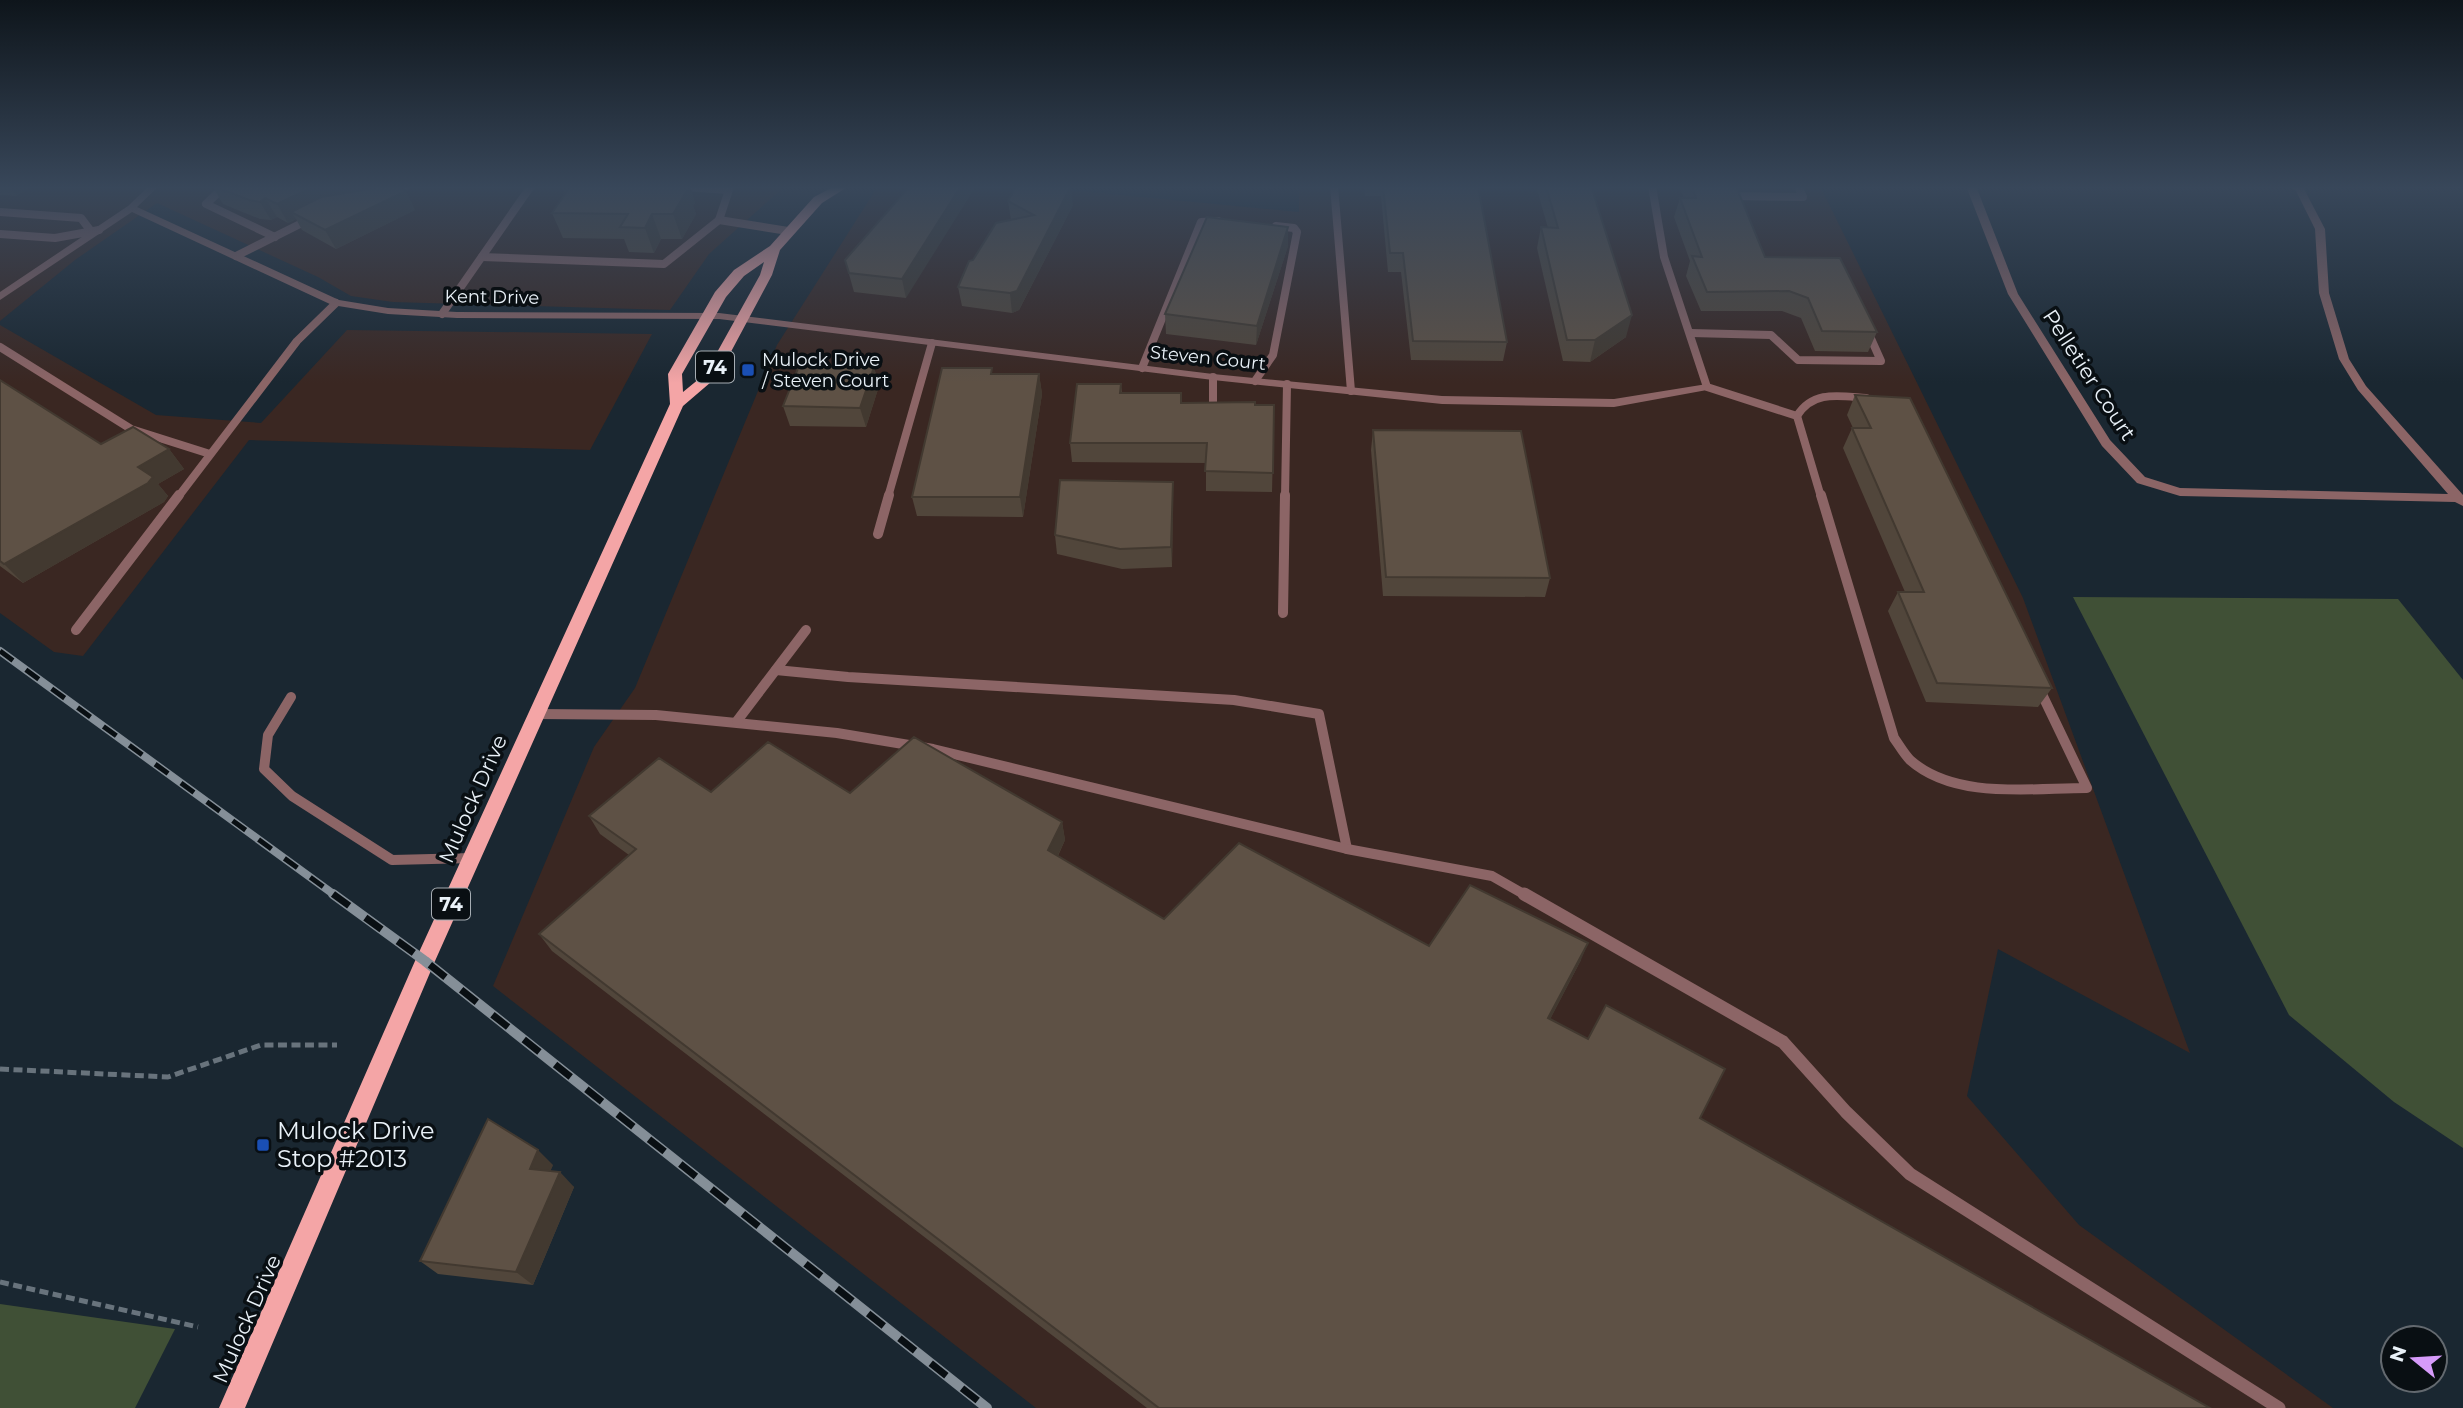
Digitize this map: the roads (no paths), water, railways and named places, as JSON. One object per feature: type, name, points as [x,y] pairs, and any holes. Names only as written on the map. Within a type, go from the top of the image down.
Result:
[{"type":"main road","name":"Mulock Drive","points":[[677,404],[675,374],[706,317],[739,273],[770,252]]},
{"type":"main road","name":"Mulock Drive","points":[[232,1408],[472,858],[677,404],[711,376],[766,275],[773,252]]},
{"type":"street","points":[[0,298],[65,252]]},
{"type":"street","name":"Kent Drive","points":[[227,252],[336,303],[388,311],[706,317]]},
{"type":"street","name":"Pelletier Court","points":[[1997,252],[2013,294],[2106,443],[2141,480],[2180,492],[2461,500]]},
{"type":"street","points":[[2321,252],[2323,293],[2344,359],[2362,388],[2461,500]]},
{"type":"street","name":"Steven Court","points":[[706,317],[1213,377],[1442,400],[1614,403],[1707,387]]},
{"type":"lane","points":[[236,256],[245,252]]},
{"type":"lane","points":[[442,314],[486,252]]},
{"type":"lane","points":[[482,257],[664,264],[679,252]]},
{"type":"lane","points":[[1142,368],[1189,252]]},
{"type":"lane","points":[[1255,381],[1273,355],[1293,252]]},
{"type":"lane","points":[[1340,252],[1351,391]]},
{"type":"lane","points":[[1663,252],[1707,387],[1797,416]]},
{"type":"lane","points":[[76,629],[297,341],[336,303]]},
{"type":"lane","points":[[1691,333],[1771,335],[1798,360],[1881,361],[1864,326]]},
{"type":"lane","points":[[878,534],[932,343]]},
{"type":"lane","points":[[0,347],[131,429],[210,454]]},
{"type":"lane","points":[[1213,377],[1213,411],[1225,411]]},
{"type":"lane","points":[[1283,613],[1287,384]]},
{"type":"lane","points":[[1874,398],[1811,398],[1803,404],[1797,416],[1894,738],[1901,752],[1929,775],[1972,786],[2087,788],[2032,675]]},
{"type":"lane","points":[[1275,414],[1287,414]]},
{"type":"lane","points":[[737,721],[806,630]]},
{"type":"lane","points":[[776,670],[848,677],[1234,700],[1319,715],[1347,849]]},
{"type":"lane","points":[[291,697],[268,735],[264,769],[292,796],[393,860],[472,858]]},
{"type":"lane","points":[[537,714],[656,715],[737,721],[837,733],[933,749],[1347,849],[1492,876],[1783,1042],[1846,1112],[1910,1174],[2279,1408]]},
{"type":"railway","points":[[0,651],[336,896]]},
{"type":"railway","points":[[333,894],[425,961],[987,1408]]},
{"type":"place","name":"Mulock Drive / Steven Court","points":[[748,370]]},
{"type":"place","name":"Mulock Drive Stop #2013","points":[[263,1145]]}]
